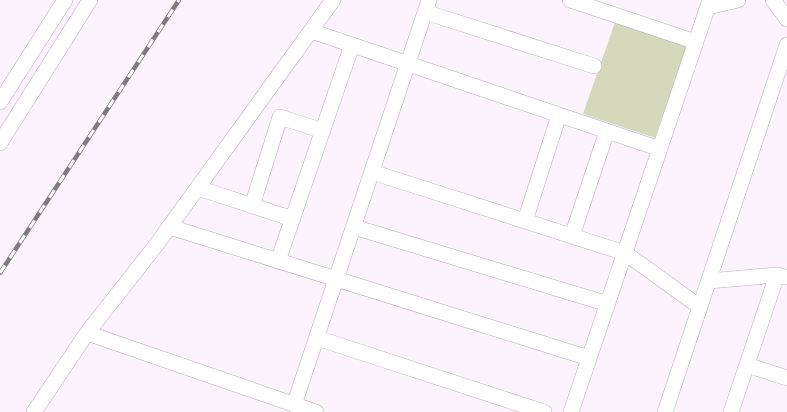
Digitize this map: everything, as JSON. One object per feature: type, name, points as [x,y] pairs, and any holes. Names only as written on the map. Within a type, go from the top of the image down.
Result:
[{"type":"street","points":[[0,102],[65,0]]},
{"type":"street","points":[[0,143],[90,0]]},
{"type":"street","points":[[34,412],[87,333],[170,227],[333,0]]},
{"type":"street","points":[[570,0],[696,42]]},
{"type":"street","points":[[571,412],[709,4],[738,0]]},
{"type":"street","points":[[773,0],[787,19]]},
{"type":"street","points":[[294,405],[427,6],[594,66]]},
{"type":"street","points":[[311,31],[660,149]]},
{"type":"street","points":[[278,261],[352,45]]},
{"type":"street","points":[[665,412],[787,45]]},
{"type":"street","points":[[524,221],[559,115]]},
{"type":"street","points":[[252,206],[280,117],[323,131]]},
{"type":"street","points":[[572,236],[607,131]]},
{"type":"street","points":[[372,172],[625,253],[700,307]]},
{"type":"street","points":[[198,188],[292,219]]},
{"type":"street","points":[[170,227],[590,358]]},
{"type":"street","points":[[354,227],[608,304]]},
{"type":"street","points":[[708,281],[782,276],[747,365],[731,412]]},
{"type":"street","points":[[87,333],[316,412]]},
{"type":"street","points":[[317,338],[544,412]]},
{"type":"street","points":[[747,365],[787,378]]},
{"type":"green space","points":[[615,22],[687,46],[655,138],[583,114]]},
{"type":"railway","points":[[0,273],[179,0]]}]
